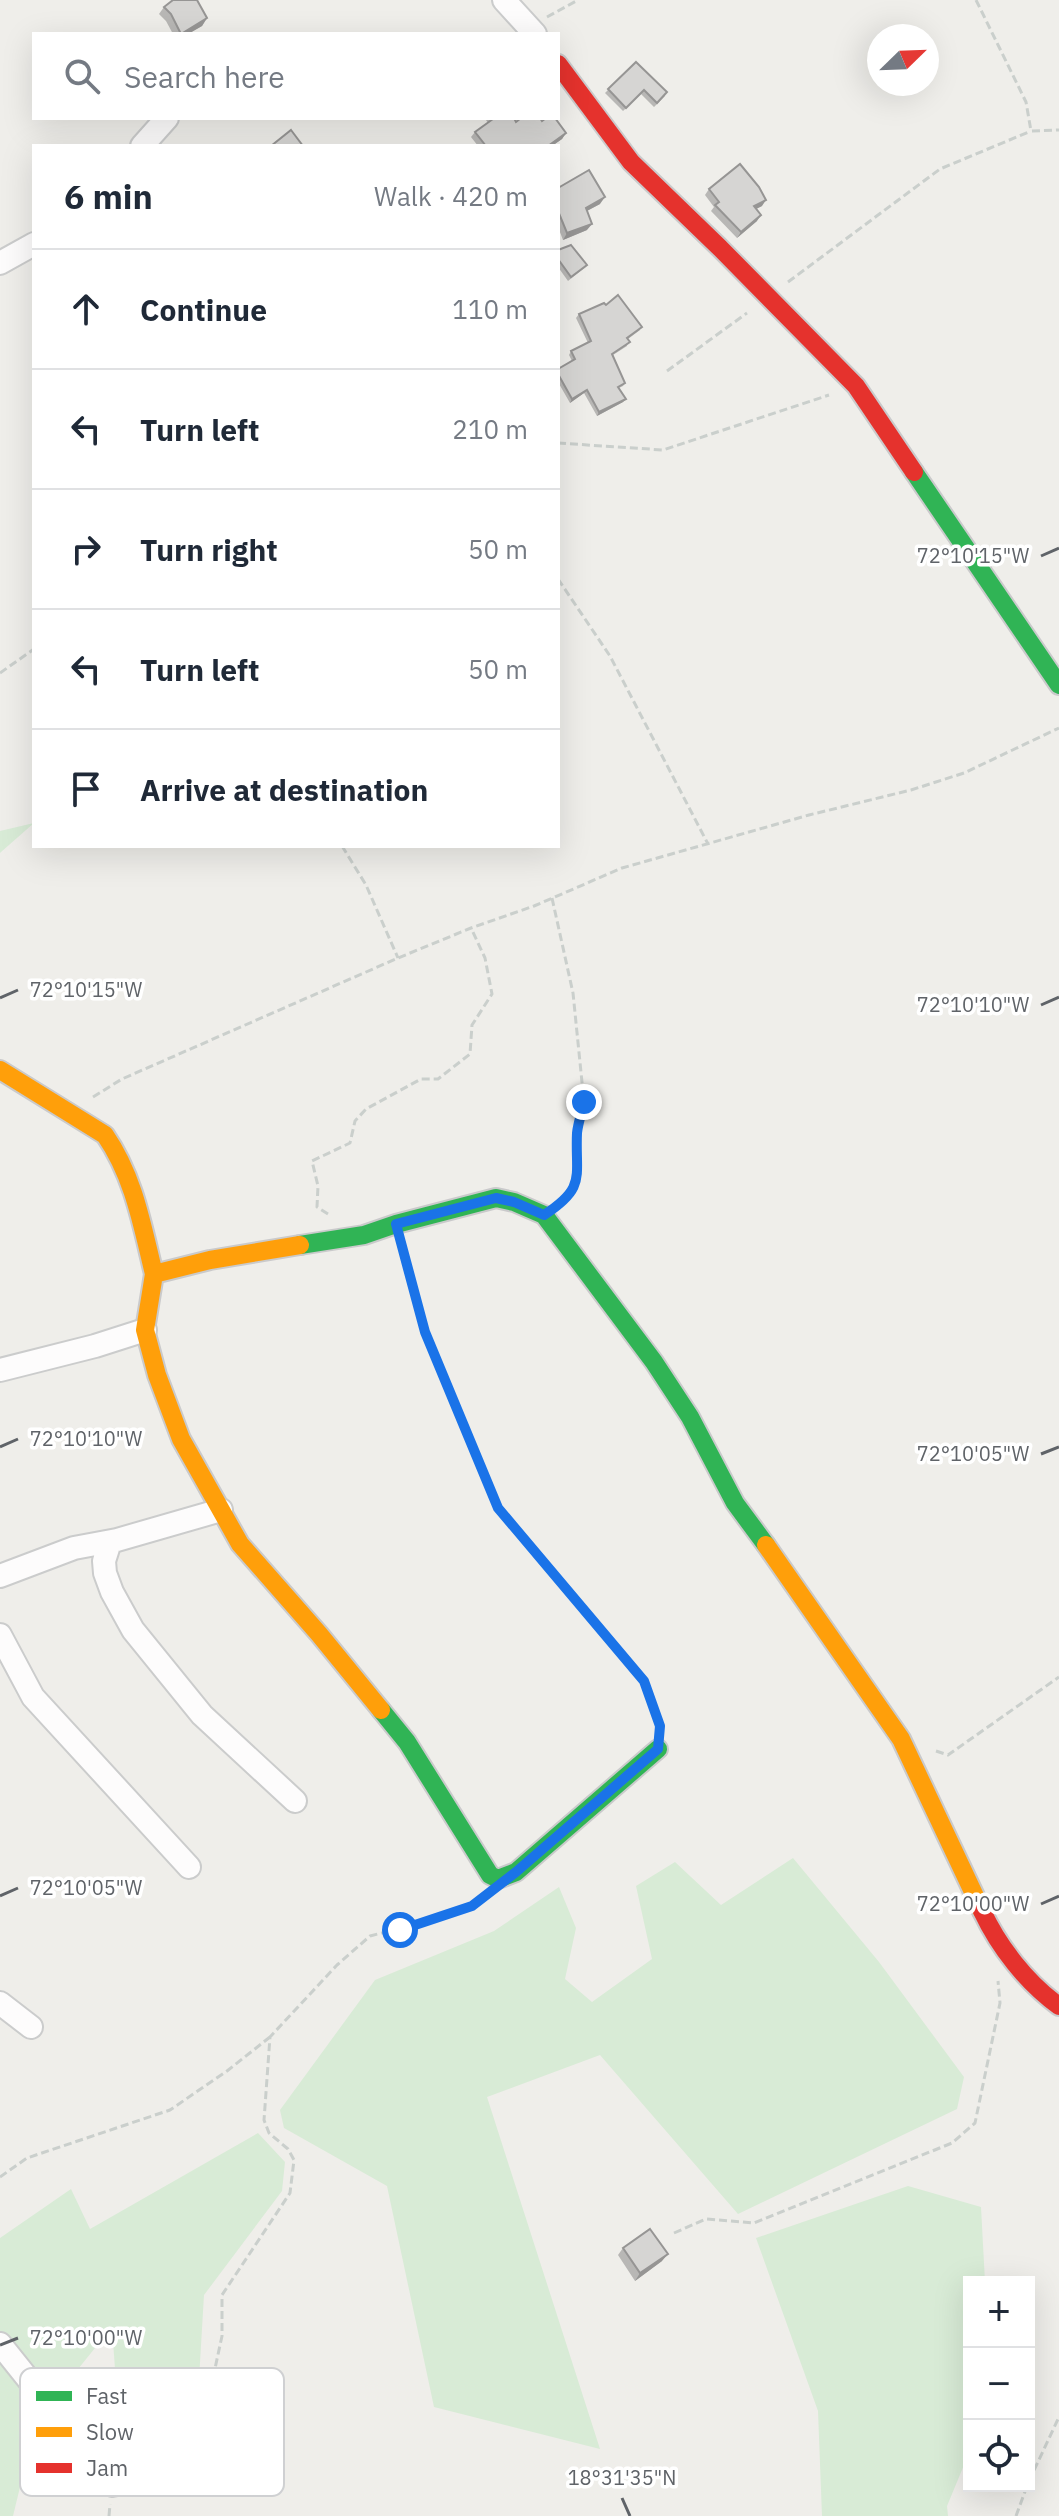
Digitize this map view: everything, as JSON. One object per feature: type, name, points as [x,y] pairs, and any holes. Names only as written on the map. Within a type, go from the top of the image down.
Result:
[{"type":"street","points":[[504,0],[533,30]]},
{"type":"street","points":[[560,67],[631,162],[856,386],[1059,685]]},
{"type":"street","points":[[144,144],[165,120]]},
{"type":"street","points":[[0,263],[32,245]]},
{"type":"street","points":[[0,1070],[105,1135],[117,1150],[125,1167],[154,1274],[145,1330],[157,1375],[181,1439],[240,1544],[407,1742],[490,1875],[498,1879],[509,1876],[658,1749]]},
{"type":"street","points":[[154,1274],[210,1260],[364,1235],[496,1198],[544,1215],[654,1362],[690,1417],[735,1503],[901,1739],[995,1938],[1041,1993],[1059,2006]]},
{"type":"street","points":[[0,1370],[145,1330]]},
{"type":"street","points":[[0,1576],[74,1548],[110,1542],[221,1510]]},
{"type":"street","points":[[110,1542],[104,1561],[105,1573],[133,1630],[202,1715],[295,1801]]},
{"type":"street","points":[[0,1635],[33,1697],[189,1867]]},
{"type":"street","points":[[0,2003],[31,2027]]},
{"type":"street","points":[[0,2344],[20,2369]]},
{"type":"path","points":[[533,30],[578,0]]},
{"type":"path","points":[[976,0],[1026,102],[1031,131]]},
{"type":"path","points":[[667,371],[940,169],[1031,131],[1059,130]]},
{"type":"path","points":[[560,443],[663,450],[856,386]]},
{"type":"path","points":[[560,582],[610,656],[708,844]]},
{"type":"path","points":[[0,673],[32,650]]},
{"type":"path","points":[[69,1112],[122,1079],[398,958],[622,868],[809,815],[911,790],[964,773],[1059,728]]},
{"type":"path","points":[[343,848],[366,885],[398,958]]},
{"type":"path","points":[[544,1215],[562,1203],[579,1174],[577,1131],[584,1102],[573,993],[552,898]]},
{"type":"path","points":[[329,1214],[317,1207],[318,1186],[312,1161],[350,1143],[355,1121],[366,1109],[421,1079],[438,1079],[470,1054],[472,1025],[492,994],[485,958],[471,928]]},
{"type":"path","points":[[396,1224],[425,1332],[498,1508],[644,1681],[660,1726],[658,1749]]},
{"type":"path","points":[[901,1739],[948,1755],[1059,1677]]},
{"type":"path","points":[[0,2177],[27,2158],[170,2110],[270,2037],[337,1965],[370,1936],[400,1930],[472,1906],[509,1876]]},
{"type":"path","points":[[674,2233],[706,2219],[754,2223],[952,2143],[975,2123],[1000,2003],[998,1977]]},
{"type":"path","points":[[215,2368],[222,2336],[222,2295],[290,2193],[294,2160],[288,2149],[269,2133],[264,2120],[270,2037]]},
{"type":"path","points":[[1035,2469],[1059,2417]]},
{"type":"path","points":[[1016,2516],[1025,2492]]},
{"type":"path","points":[[109,2516],[110,2496]]},
{"type":"green space","points":[[32,823],[0,853],[0,831]]},
{"type":"green space","points":[[793,1858],[879,1962],[964,2077],[957,2109],[738,2214],[600,2055],[487,2097],[600,2449],[434,2407],[387,2186],[284,2128],[280,2110],[375,1980],[494,1931],[559,1887],[576,1928],[565,1979],[592,2002],[652,1959],[636,1886],[675,1862],[721,1905]]},
{"type":"green space","points":[[258,2133],[285,2162],[282,2191],[204,2295],[200,2368],[115,2368],[112,2327],[79,2368],[20,2368],[20,2487],[13,2516],[0,2516],[0,2238],[71,2189],[90,2229]]},
{"type":"green space","points":[[908,2186],[981,2207],[985,2276],[963,2276],[963,2467],[947,2506],[948,2516],[822,2516],[818,2411],[756,2238]]},
{"type":"building","points":[[173,0],[197,0],[207,18],[180,32],[164,7]]},
{"type":"building","points":[[636,62],[667,92],[657,103],[644,90],[626,108],[608,89]]},
{"type":"building","points":[[492,120],[556,120],[566,133],[551,144],[484,144],[475,132]]},
{"type":"building","points":[[291,130],[302,144],[274,144]]},
{"type":"building","points":[[740,164],[766,200],[754,206],[761,215],[741,232],[715,205],[719,202],[709,189]]},
{"type":"building","points":[[589,170],[605,197],[586,208],[592,224],[567,233],[560,216],[560,187]]},
{"type":"building","points":[[571,245],[587,265],[571,277],[560,262],[560,249]]},
{"type":"building","points":[[618,295],[642,327],[627,338],[630,342],[612,354],[625,383],[618,387],[626,399],[599,412],[587,390],[572,399],[560,378],[560,368],[575,359],[571,351],[591,341],[579,314],[604,303],[606,305]]},
{"type":"building","points":[[650,2229],[668,2254],[640,2273],[623,2248]]},
{"type":"traffic: fast","points":[[914,472],[1059,685]]},
{"type":"traffic: fast","points":[[300,1245],[364,1235],[496,1198],[544,1215],[654,1362],[690,1417],[735,1503],[766,1545]]},
{"type":"traffic: fast","points":[[381,1710],[407,1742],[490,1875],[498,1879],[516,1872],[658,1749]]},
{"type":"traffic: slow","points":[[0,1070],[105,1135],[130,1185],[154,1274],[210,1260],[300,1245]]},
{"type":"traffic: slow","points":[[154,1274],[145,1330],[157,1375],[181,1439],[240,1544],[381,1710]]},
{"type":"traffic: slow","points":[[766,1545],[901,1739],[982,1911]]},
{"type":"traffic: jam","points":[[560,67],[631,162],[856,386],[914,472]]},
{"type":"traffic: jam","points":[[982,1911],[1014,1963],[1059,2006]]},
{"type":"route","points":[[400,1930],[472,1906],[658,1749],[660,1726],[644,1681],[498,1508],[425,1332],[396,1224],[496,1198],[544,1215],[562,1203],[579,1174],[577,1131],[584,1102]]}]
